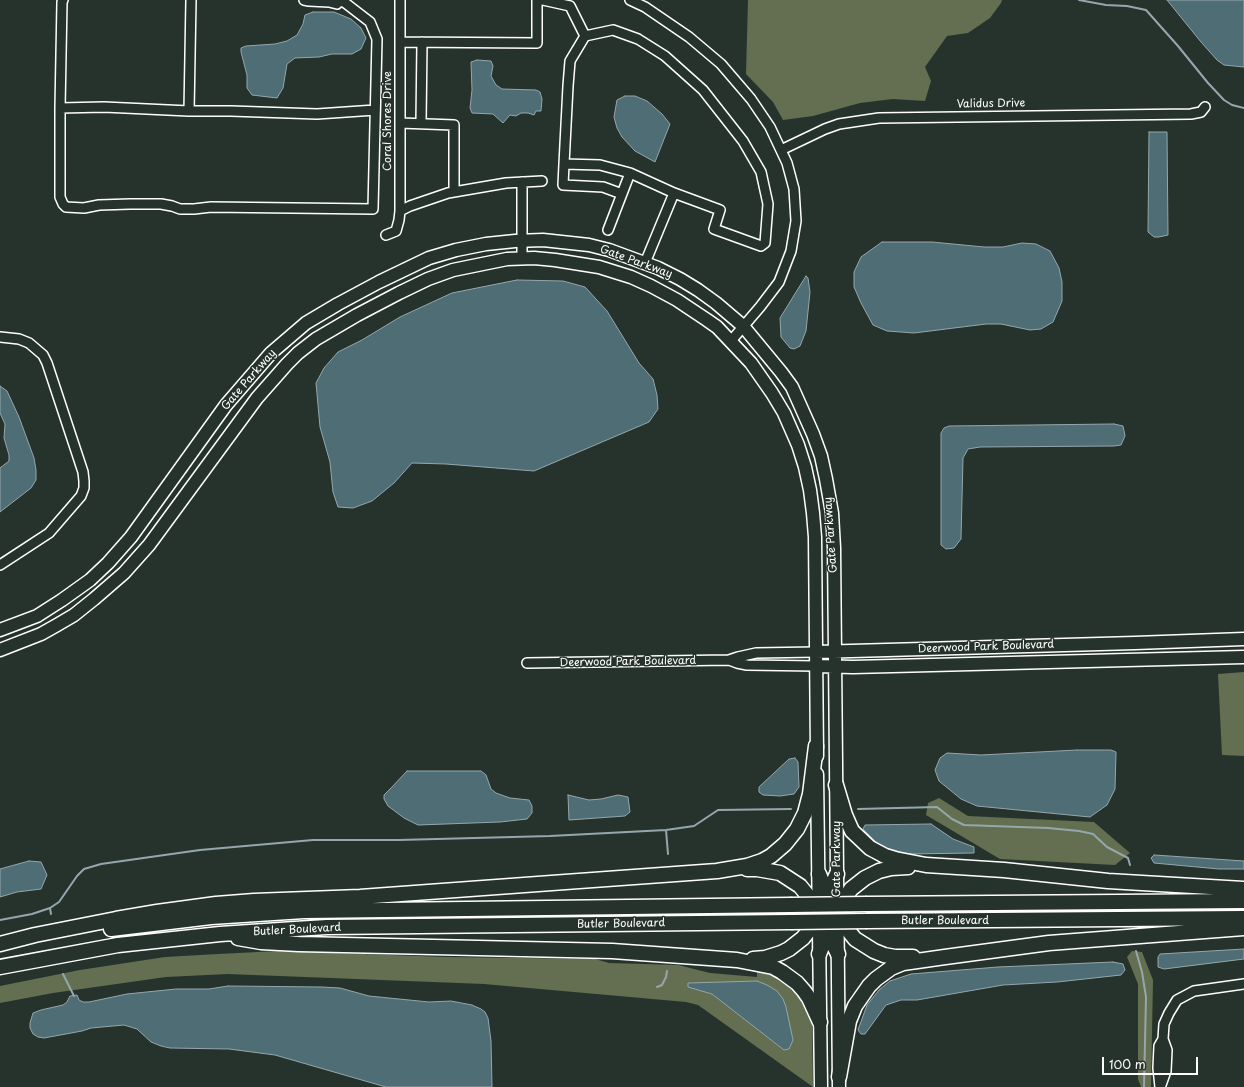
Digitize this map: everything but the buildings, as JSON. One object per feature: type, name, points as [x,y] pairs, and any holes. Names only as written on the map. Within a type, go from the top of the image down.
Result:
[{"type":"highway","points":[[716,871],[747,866],[762,861],[778,850],[792,836],[805,813],[808,803],[816,746]]},
{"type":"highway","points":[[836,785],[848,824],[852,831],[864,843],[885,856],[926,865]]},
{"type":"highway","points":[[819,954],[837,912],[851,889],[871,875],[891,868],[926,865],[1004,870],[1108,881],[1244,889]]},
{"type":"highway","points":[[0,944],[35,934],[103,921],[216,904],[368,896],[757,869],[780,874],[800,886],[807,893],[819,912],[838,954]]},
{"type":"highway","points":[[819,874],[827,894],[848,931],[855,939],[874,951],[895,957],[945,957]]},
{"type":"highway","points":[[737,960],[774,956],[789,949],[803,938],[819,912],[837,874]]},
{"type":"highway","name":"Butler Boulevard","points":[[0,950],[124,927],[211,917],[273,912],[867,904],[1244,901]]},
{"type":"highway","name":"Butler Boulevard","points":[[0,968],[118,945],[220,934],[327,927],[1244,918]]},
{"type":"highway","points":[[839,1082],[849,1022],[855,1006],[869,986],[891,968],[903,964],[945,957],[1069,942],[1244,928]]},
{"type":"highway","points":[[220,934],[261,942],[284,944],[612,952],[737,960],[773,967],[797,983],[809,998],[820,1022]]},
{"type":"main road","name":"Gate Parkway","points":[[0,630],[37,616],[90,580],[108,563],[131,537],[226,405],[271,353],[306,323],[338,304],[428,258],[456,250],[486,244],[522,240],[543,240],[589,245],[609,250],[664,270],[698,290],[743,326],[781,372],[792,387],[814,434],[826,479],[832,513],[834,548],[839,1082]]},
{"type":"main road","name":"Gate Parkway","points":[[0,650],[57,626],[79,611],[124,573],[148,545],[257,398],[287,364],[316,339],[357,315],[428,279],[453,270],[507,259],[554,260],[598,267],[631,277],[678,300],[717,327],[751,363],[772,393],[789,424],[798,445],[810,490],[814,525],[821,1087]]},
{"type":"main road","name":"Deerwood Park Boulevard","points":[[816,652],[1127,644],[1244,639]]},
{"type":"main road","points":[[926,665],[932,656],[947,648]]},
{"type":"main road","name":"Deerwood Park Boulevard","points":[[816,666],[836,667],[1244,657]]},
{"type":"street","points":[[63,0],[60,108],[61,201],[66,207],[84,208],[99,205],[161,204],[180,209],[211,207],[373,208],[377,39],[370,22],[347,4],[343,5],[332,3],[327,0],[304,0]]},
{"type":"street","points":[[189,111],[191,0]]},
{"type":"street","name":"Coral Shores Drive","points":[[386,235],[396,231],[400,211],[400,0]]},
{"type":"street","points":[[400,42],[537,43],[537,0]]},
{"type":"street","points":[[543,0],[571,3],[585,36]]},
{"type":"street","points":[[630,0],[644,7],[689,38],[721,64],[751,99],[770,127],[787,163],[794,189],[796,221],[791,251],[779,282],[730,342]]},
{"type":"street","points":[[564,164],[600,165],[630,173],[674,193],[720,210],[714,229],[761,246],[765,243],[768,204],[761,172],[744,141],[703,90],[665,56],[638,38],[613,30],[585,36],[570,62],[568,86],[564,164],[563,185],[603,187],[622,194]]},
{"type":"street","points":[[421,123],[422,42]]},
{"type":"street","points":[[60,108],[104,107],[189,111],[317,114],[375,110]]},
{"type":"street","name":"Validus Drive","points":[[781,150],[825,129],[840,124],[879,118],[1191,114],[1201,112],[1205,107]]},
{"type":"street","points":[[400,122],[454,125],[454,192]]},
{"type":"street","points":[[608,230],[630,173]]},
{"type":"street","points":[[400,211],[448,192],[506,183],[542,181]]},
{"type":"street","points":[[522,182],[522,259]]},
{"type":"street","points":[[645,263],[674,193]]},
{"type":"street","points":[[0,337],[19,339],[29,343],[43,355],[83,472],[84,481],[84,488],[81,496],[49,533],[0,564]]},
{"type":"street","name":"Deerwood Park Boulevard","points":[[527,663],[729,660],[747,654],[756,653],[816,652]]},
{"type":"street","name":"Deerwood Park Boulevard","points":[[729,660],[747,665],[816,666]]},
{"type":"street","points":[[1160,1087],[1158,1068],[1159,1046],[1163,1039],[1164,1024],[1177,1000],[1194,991],[1244,984]]},
{"type":"green space","points":[[748,0],[1002,0],[990,18],[968,33],[947,36],[925,67],[931,81],[925,101],[893,99],[860,103],[813,116],[783,120],[773,102],[746,74]]},
{"type":"green space","points":[[1244,672],[1244,756],[1222,755],[1218,674]]},
{"type":"green space","points":[[939,798],[968,816],[1094,822],[1130,853],[1115,865],[1000,859],[926,815],[928,803]]},
{"type":"green space","points":[[278,951],[446,957],[595,959],[609,963],[678,965],[710,973],[757,977],[757,972],[769,974],[785,981],[798,993],[810,1013],[812,1024],[813,1087],[698,1005],[686,1002],[484,984],[228,974],[166,977],[53,993],[0,1003],[0,986],[80,970],[165,957]],"holes":[[[757,981],[791,1032],[793,1040],[784,1050],[712,994],[706,992],[744,982]]]},
{"type":"green space","points":[[1132,951],[1142,952],[1153,980],[1151,1087],[1141,1087],[1138,1079],[1138,984],[1127,957]]},
{"type":"water","points":[[1167,0],[1244,0],[1244,67],[1224,65],[1217,60]]},
{"type":"water","points":[[313,12],[334,12],[351,19],[361,28],[366,38],[361,49],[352,54],[332,54],[319,57],[295,58],[287,64],[283,88],[277,98],[252,95],[247,88],[247,75],[241,48],[246,46],[275,44],[287,41],[297,35],[303,24],[305,15]]},
{"type":"water","points":[[477,60],[491,61],[493,66],[491,76],[496,85],[502,89],[536,90],[540,92],[542,99],[541,111],[536,111],[534,115],[521,113],[516,116],[510,115],[503,123],[493,114],[472,113],[470,108],[472,90],[471,62]]},
{"type":"water","points":[[625,96],[635,96],[647,101],[662,114],[670,124],[655,162],[635,151],[622,137],[617,128],[614,117],[617,100]]},
{"type":"water","points":[[1149,132],[1167,132],[1168,235],[1159,237],[1154,237],[1148,232]]},
{"type":"water","points":[[882,242],[932,242],[984,247],[1003,247],[1022,243],[1036,244],[1050,251],[1059,268],[1062,282],[1062,301],[1053,322],[1041,329],[1030,330],[1001,324],[986,324],[914,333],[887,331],[873,325],[854,287],[854,272],[861,257]]},
{"type":"water","points":[[806,276],[808,278],[810,292],[806,331],[800,346],[794,349],[790,348],[781,337],[780,318]]},
{"type":"water","points":[[517,280],[563,281],[585,287],[607,311],[639,363],[653,379],[657,395],[658,409],[649,422],[534,471],[446,464],[412,463],[394,483],[372,501],[353,508],[338,507],[333,492],[330,462],[320,427],[316,383],[324,368],[338,352],[362,340],[400,317],[452,293]]},
{"type":"water","points":[[0,386],[7,391],[19,417],[34,458],[36,480],[31,488],[0,512],[0,468],[9,461],[9,455],[4,438],[5,424],[0,413]]},
{"type":"water","points":[[1114,424],[1123,426],[1125,436],[1121,445],[980,447],[968,449],[963,458],[961,539],[954,548],[946,549],[941,545],[941,433],[944,428],[949,426]]},
{"type":"water","points":[[1077,750],[1111,750],[1116,752],[1115,789],[1107,805],[1090,817],[977,806],[961,799],[939,781],[935,770],[940,758],[947,753],[981,755]]},
{"type":"water","points":[[795,758],[798,762],[799,787],[794,794],[780,796],[763,795],[759,792],[759,787],[789,759]]},
{"type":"water","points":[[407,771],[481,771],[486,775],[491,789],[496,793],[510,798],[529,800],[532,806],[532,813],[527,819],[500,822],[418,825],[404,818],[388,806],[384,799],[384,795]]},
{"type":"water","points":[[568,795],[589,800],[618,795],[628,797],[630,812],[625,816],[569,820]]},
{"type":"water","points":[[931,824],[953,839],[974,847],[974,853],[906,854],[880,846],[863,829],[865,825]]},
{"type":"water","points":[[1154,855],[1244,861],[1244,869],[1219,869],[1154,863],[1151,858]]},
{"type":"water","points":[[29,861],[41,862],[47,875],[41,889],[17,892],[0,897],[0,869]]},
{"type":"water","points":[[1244,949],[1244,959],[1164,969],[1158,967],[1158,957],[1160,954]]},
{"type":"water","points":[[1113,962],[1123,964],[1125,970],[1121,975],[1057,982],[1003,985],[917,1000],[901,1000],[886,1005],[865,1034],[861,1034],[858,1030],[867,1005],[879,990],[890,981],[911,974],[998,967]]},
{"type":"water","points":[[757,981],[777,991],[783,999],[793,1040],[789,1049],[784,1050],[712,994],[688,987],[688,983]]},
{"type":"water","points":[[228,986],[340,988],[369,996],[429,1002],[451,1001],[472,1005],[485,1012],[488,1018],[491,1041],[492,1087],[386,1087],[275,1055],[229,1049],[170,1048],[161,1046],[151,1042],[137,1029],[124,1025],[91,1028],[44,1038],[33,1034],[30,1028],[33,1013],[63,1005],[67,1002],[70,996],[77,995],[79,1000],[89,1002],[127,994],[176,989],[209,989]]},
{"type":"waterway","points":[[1079,0],[1146,10],[1224,100],[1232,105],[1244,108]]},
{"type":"waterway","points":[[858,809],[937,807],[952,819],[964,825],[1048,828],[1079,831],[1093,834],[1107,847],[1128,858],[1130,865]]},
{"type":"waterway","points":[[0,920],[32,914],[50,908],[59,902],[77,876],[84,869],[101,864],[200,850],[313,840],[399,840],[550,836],[666,830],[694,826],[718,810],[791,809]]},
{"type":"waterway","points":[[666,830],[668,854]]},
{"type":"waterway","points":[[50,908],[51,914]]},
{"type":"waterway","points":[[1136,951],[1142,972],[1146,997],[1144,1087]]},
{"type":"waterway","points":[[657,987],[662,985],[667,971]]},
{"type":"waterway","points":[[63,974],[74,996]]}]
